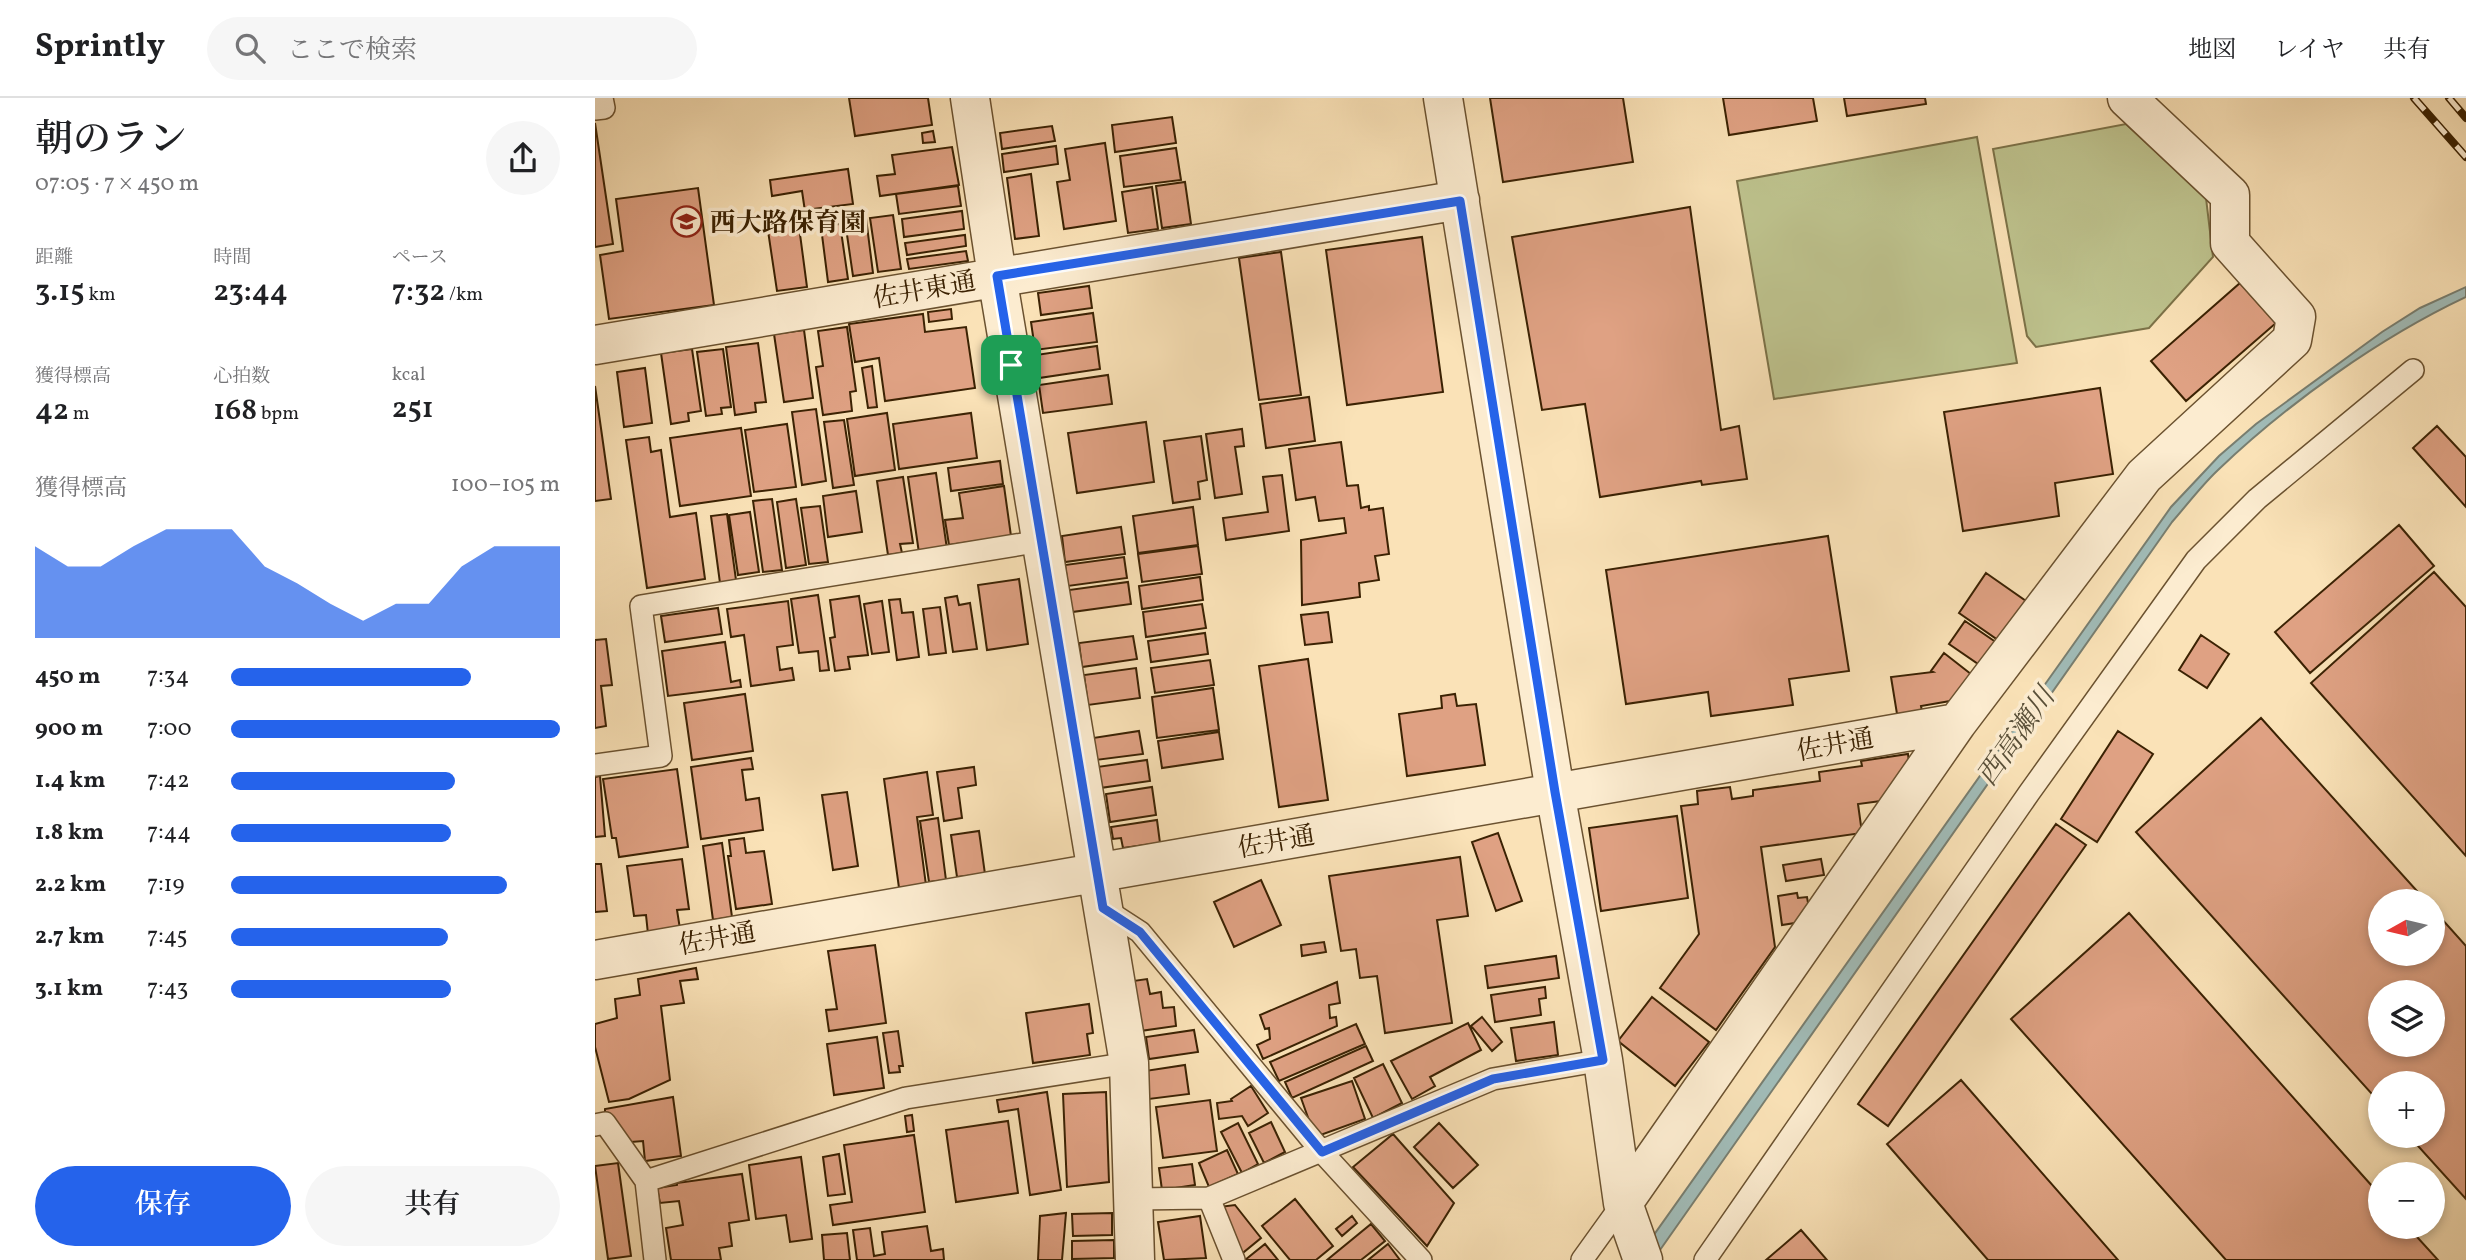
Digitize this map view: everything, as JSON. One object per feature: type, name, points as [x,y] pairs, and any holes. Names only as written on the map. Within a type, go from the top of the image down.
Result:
[{"type":"street","points":[[970,98],[997,276],[1129,1063],[1135,1260]]},
{"type":"street","points":[[1443,98],[1555,792],[1603,1060],[1623,1203],[1643,1260]]},
{"type":"street","points":[[1623,1203],[1957,723],[2144,476],[2292,340],[2296,317],[2230,243],[2230,195],[2127,98]]},
{"type":"street","name":"佐井東通","points":[[595,345],[1460,201]]},
{"type":"street","name":"佐井通","points":[[595,960],[1100,890],[1555,792],[1957,723]]},
{"type":"lane","points":[[595,109],[604,108],[602,98]]},
{"type":"lane","points":[[1705,1260],[2005,827],[2196,561],[2257,499],[2413,370]]},
{"type":"lane","points":[[595,765],[661,756],[641,606],[1041,541]]},
{"type":"lane","points":[[1100,890],[1140,932],[1322,1152],[1421,1260]]},
{"type":"lane","points":[[1133,1199],[1209,1198],[1493,1079],[1603,1060]]},
{"type":"lane","points":[[646,1181],[906,1098],[1129,1063]]},
{"type":"lane","points":[[595,1125],[605,1123],[646,1181],[655,1260]]},
{"type":"lane","points":[[1209,1198],[1234,1260]]},
{"type":"lane","points":[[1582,1260],[1623,1203]]},
{"type":"green space","points":[[2126,124],[2206,198],[2213,257],[2149,328],[2036,347],[2027,336],[1993,149]]},
{"type":"green space","points":[[1977,137],[2017,363],[1774,399],[1737,181]]},
{"type":"water","name":"西高瀬川","points":[[2466,287],[2466,297],[2367,352],[2304,397],[2245,445],[2194,496],[2172,522],[1660,1250],[1652,1260],[1636,1260],[2171,507],[2219,456],[2256,424],[2382,332],[2420,308]]},
{"type":"building","points":[[849,98],[928,98],[932,125],[855,136]]},
{"type":"building","points":[[1490,98],[1623,98],[1633,162],[1503,182]]},
{"type":"building","points":[[1723,98],[1813,98],[1817,121],[1729,135]]},
{"type":"building","points":[[1844,98],[1925,98],[1926,104],[1847,116]]},
{"type":"building","points":[[1172,117],[1176,143],[1115,152],[1112,125]]},
{"type":"building","points":[[595,123],[613,244],[595,247]]},
{"type":"building","points":[[1052,126],[1055,141],[1002,149],[1000,133]]},
{"type":"building","points":[[933,131],[935,142],[923,143],[922,133]]},
{"type":"building","points":[[1105,143],[1116,221],[1064,229],[1057,182],[1070,180],[1065,149]]},
{"type":"building","points":[[1056,146],[1058,164],[1004,172],[1002,154]]},
{"type":"building","points":[[952,147],[959,185],[880,196],[877,176],[895,174],[892,155]]},
{"type":"building","points":[[1176,148],[1181,180],[1124,187],[1120,156]]},
{"type":"building","points":[[848,169],[853,204],[812,209],[814,224],[807,225],[802,191],[772,196],[770,180]]},
{"type":"building","points":[[1031,174],[1039,236],[1015,239],[1007,178]]},
{"type":"building","points":[[1185,182],[1191,224],[1162,228],[1156,186]]},
{"type":"building","points":[[958,186],[961,206],[899,214],[896,194]]},
{"type":"building","points":[[1152,187],[1158,229],[1128,233],[1122,192]]},
{"type":"building","points":[[698,188],[714,305],[609,319],[600,255],[623,251],[616,199]]},
{"type":"building","points":[[1690,207],[1721,430],[1739,426],[1747,479],[1702,485],[1701,481],[1600,497],[1585,404],[1542,410],[1512,237]]},
{"type":"building","points":[[962,211],[964,229],[904,237],[902,219]]},
{"type":"building","points":[[893,215],[901,269],[878,272],[870,218]]},
{"type":"building","points":[[866,218],[873,273],[853,276],[845,221]]},
{"type":"building","points":[[798,219],[807,287],[777,291],[767,224]]},
{"type":"building","points":[[840,224],[848,279],[828,282],[821,227]]},
{"type":"building","points":[[965,235],[966,246],[907,255],[905,243]]},
{"type":"building","points":[[1422,237],[1443,392],[1347,405],[1326,250]]},
{"type":"building","points":[[966,251],[968,261],[909,269],[907,259]]},
{"type":"building","points":[[1281,252],[1301,395],[1259,400],[1239,258]]},
{"type":"building","points":[[2240,283],[2276,323],[2186,401],[2151,361]]},
{"type":"building","points":[[1089,286],[1092,308],[1041,315],[1038,293]]},
{"type":"building","points":[[951,309],[952,319],[929,322],[928,312]]},
{"type":"building","points":[[1093,313],[1097,342],[1035,350],[1031,322]]},
{"type":"building","points":[[923,314],[925,332],[966,327],[975,388],[885,401],[879,358],[855,362],[849,324]]},
{"type":"building","points":[[847,327],[856,391],[850,392],[852,411],[823,415],[816,367],[823,366],[818,331]]},
{"type":"building","points":[[804,330],[813,398],[784,402],[774,334]]},
{"type":"building","points":[[758,343],[766,402],[755,403],[756,412],[735,415],[726,347]]},
{"type":"building","points":[[1097,346],[1100,369],[1039,378],[1036,355]]},
{"type":"building","points":[[692,349],[701,411],[688,413],[689,421],[671,424],[661,353]]},
{"type":"building","points":[[723,349],[731,407],[721,408],[722,414],[706,416],[697,352]]},
{"type":"building","points":[[872,366],[877,407],[868,408],[862,368]]},
{"type":"building","points":[[645,368],[652,423],[624,427],[617,372]]},
{"type":"building","points":[[1108,375],[1112,404],[1043,413],[1039,385]]},
{"type":"building","points":[[595,386],[611,499],[595,501]]},
{"type":"building","points":[[2100,388],[2113,474],[2055,483],[2059,516],[1963,531],[1944,412]]},
{"type":"building","points":[[1309,397],[1315,441],[1266,448],[1260,404]]},
{"type":"building","points":[[816,409],[826,481],[802,485],[792,412]]},
{"type":"building","points":[[887,413],[895,470],[855,476],[847,419]]},
{"type":"building","points":[[971,413],[977,458],[899,469],[893,424]]},
{"type":"building","points":[[844,420],[854,485],[833,488],[824,422]]},
{"type":"building","points":[[1146,422],[1154,482],[1077,493],[1068,433]]},
{"type":"building","points":[[787,424],[796,487],[754,492],[745,430]]},
{"type":"building","points":[[2437,426],[2466,457],[2466,507],[2413,448]]},
{"type":"building","points":[[741,428],[751,496],[680,506],[670,438]]},
{"type":"building","points":[[1242,429],[1244,446],[1235,447],[1242,494],[1215,498],[1206,434]]},
{"type":"building","points":[[1201,436],[1207,480],[1198,482],[1200,499],[1173,503],[1164,441]]},
{"type":"building","points":[[649,437],[651,452],[661,450],[670,517],[696,513],[705,579],[647,588],[626,440]]},
{"type":"building","points":[[1341,442],[1347,486],[1358,485],[1361,508],[1383,508],[1389,554],[1375,556],[1379,580],[1359,583],[1360,597],[1302,605],[1301,540],[1346,533],[1344,518],[1319,521],[1315,497],[1296,500],[1289,449]]},
{"type":"building","points":[[1000,461],[1003,484],[951,491],[948,468]]},
{"type":"building","points":[[936,473],[947,549],[919,553],[908,477]]},
{"type":"building","points":[[1282,475],[1289,531],[1226,540],[1223,518],[1268,512],[1263,477]]},
{"type":"building","points":[[903,477],[913,543],[900,544],[902,553],[888,555],[877,481]]},
{"type":"building","points":[[1004,486],[1011,536],[949,545],[945,520],[963,518],[959,493]]},
{"type":"building","points":[[856,491],[862,532],[828,537],[823,496]]},
{"type":"building","points":[[772,499],[782,570],[763,572],[753,501]]},
{"type":"building","points":[[796,499],[806,565],[786,568],[777,502]]},
{"type":"building","points":[[820,506],[828,562],[809,564],[801,508]]},
{"type":"building","points":[[1193,507],[1198,545],[1138,553],[1133,516]]},
{"type":"building","points":[[750,512],[759,572],[738,575],[729,515]]},
{"type":"building","points":[[727,514],[736,580],[720,583],[711,516]]},
{"type":"building","points":[[2399,525],[2434,566],[2310,673],[2275,632]]},
{"type":"building","points":[[1121,527],[1125,554],[1065,562],[1062,536]]},
{"type":"building","points":[[1828,536],[1849,671],[1789,679],[1793,705],[1711,716],[1708,692],[1626,704],[1606,570]]},
{"type":"building","points":[[1198,546],[1202,574],[1142,582],[1138,554]]},
{"type":"building","points":[[1124,557],[1127,578],[1068,586],[1065,565]]},
{"type":"building","points":[[2434,572],[2466,607],[2466,856],[2311,683]]},
{"type":"building","points":[[1986,573],[2026,601],[1998,640],[1959,613]]},
{"type":"building","points":[[1200,577],[1203,600],[1142,609],[1139,586]]},
{"type":"building","points":[[1019,579],[1028,644],[987,650],[978,585]]},
{"type":"building","points":[[1128,582],[1131,604],[1072,612],[1069,590]]},
{"type":"building","points":[[818,595],[829,670],[820,671],[818,651],[799,653],[791,599]]},
{"type":"building","points":[[859,596],[868,655],[848,657],[850,669],[835,671],[830,638],[835,637],[830,600]]},
{"type":"building","points":[[957,596],[959,605],[970,603],[977,649],[953,652],[945,598]]},
{"type":"building","points":[[900,599],[902,613],[913,612],[919,657],[897,660],[889,600]]},
{"type":"building","points":[[788,601],[793,645],[777,647],[780,670],[792,668],[794,680],[751,686],[744,635],[731,637],[727,609]]},
{"type":"building","points":[[882,601],[889,652],[872,654],[864,604]]},
{"type":"building","points":[[1202,604],[1206,628],[1146,637],[1143,612]]},
{"type":"building","points":[[940,607],[946,653],[929,655],[923,609]]},
{"type":"building","points":[[718,608],[722,634],[665,642],[661,616]]},
{"type":"building","points":[[1328,612],[1332,642],[1305,645],[1301,615]]},
{"type":"building","points":[[1965,621],[2000,645],[1984,668],[1949,644]]},
{"type":"building","points":[[1205,633],[1208,654],[1151,662],[1148,641]]},
{"type":"building","points":[[2201,635],[2229,654],[2207,688],[2179,670]]},
{"type":"building","points":[[1133,636],[1137,659],[1082,667],[1079,643]]},
{"type":"building","points":[[606,639],[612,685],[601,686],[606,726],[595,728],[595,640]]},
{"type":"building","points":[[725,642],[731,682],[740,680],[741,687],[668,696],[662,651]]},
{"type":"building","points":[[1944,653],[1976,678],[1950,701],[1921,706],[1922,711],[1897,714],[1891,677],[1933,672],[1931,671]]},
{"type":"building","points":[[1308,659],[1328,800],[1279,807],[1259,666]]},
{"type":"building","points":[[1210,660],[1214,685],[1155,693],[1151,668]]},
{"type":"building","points":[[1136,668],[1140,698],[1088,705],[1084,675]]},
{"type":"building","points":[[1213,688],[1219,730],[1157,738],[1152,697]]},
{"type":"building","points":[[745,694],[753,751],[692,760],[684,703]]},
{"type":"building","points":[[1455,694],[1457,706],[1476,704],[1485,765],[1407,776],[1399,714],[1442,708],[1441,696]]},
{"type":"building","points":[[2261,718],[2415,889],[2368,889],[2368,966],[2445,966],[2445,922],[2466,946],[2466,1199],[2445,1176],[2445,1162],[2433,1162],[2420,1148],[2445,1148],[2445,1071],[2368,1071],[2368,1090],[2136,832]]},
{"type":"building","points":[[1139,731],[1143,754],[1096,760],[1093,738]]},
{"type":"building","points":[[2118,731],[2153,754],[2097,842],[2061,819]]},
{"type":"building","points":[[1219,732],[1223,759],[1162,768],[1158,741]]},
{"type":"building","points":[[1908,754],[1910,770],[1888,800],[1858,804],[1862,833],[1761,847],[1775,947],[1716,1030],[1660,988],[1699,934],[1681,806],[1698,804],[1697,791],[1730,787],[1732,799],[1753,796],[1753,790],[1820,781],[1819,772],[1862,766],[1861,761]]},
{"type":"building","points":[[751,758],[753,769],[742,770],[746,800],[759,798],[763,830],[701,839],[691,767]]},
{"type":"building","points":[[1147,760],[1150,781],[1100,788],[1097,767]]},
{"type":"building","points":[[974,767],[976,785],[958,788],[962,818],[944,821],[937,772]]},
{"type":"building","points":[[677,769],[688,847],[619,857],[616,838],[612,838],[603,779]]},
{"type":"building","points":[[927,772],[933,815],[917,817],[926,885],[899,888],[884,779]]},
{"type":"building","points":[[600,776],[605,836],[595,837],[595,777]]},
{"type":"building","points":[[1152,787],[1156,815],[1110,822],[1106,794]]},
{"type":"building","points":[[847,792],[858,866],[833,870],[822,795]]},
{"type":"building","points":[[1677,816],[1688,898],[1601,911],[1589,828]]},
{"type":"building","points":[[938,818],[946,880],[929,882],[920,821]]},
{"type":"building","points":[[1157,820],[1160,843],[1123,848],[1121,838],[1113,839],[1111,827]]},
{"type":"building","points":[[2056,824],[2086,845],[1888,1126],[1858,1104]]},
{"type":"building","points":[[979,831],[985,874],[957,877],[951,835]]},
{"type":"building","points":[[1498,833],[1522,901],[1496,911],[1472,842]]},
{"type":"building","points":[[744,838],[746,853],[764,851],[772,904],[736,909],[728,856],[731,856],[729,840]]},
{"type":"building","points":[[722,843],[732,917],[713,920],[703,846]]},
{"type":"building","points":[[1460,857],[1468,916],[1437,920],[1452,1023],[1385,1033],[1377,976],[1360,978],[1356,949],[1341,951],[1329,876]]},
{"type":"building","points":[[682,859],[689,909],[677,910],[680,929],[648,934],[646,915],[634,916],[627,866]]},
{"type":"building","points":[[1821,859],[1824,875],[1786,881],[1783,865]]},
{"type":"building","points":[[595,864],[601,864],[607,911],[595,912]]},
{"type":"building","points":[[1261,880],[1281,925],[1234,947],[1214,902]]},
{"type":"building","points":[[1797,893],[1798,898],[1807,897],[1810,914],[1801,922],[1782,925],[1778,896]]},
{"type":"building","points":[[2129,913],[2368,1182],[2368,1239],[2419,1239],[2438,1260],[2226,1260],[2011,1019]]},
{"type":"building","points":[[1324,942],[1326,952],[1302,956],[1301,945]]},
{"type":"building","points":[[875,945],[886,1023],[829,1031],[826,1010],[837,1009],[828,951]]},
{"type":"building","points":[[1556,956],[1559,978],[1488,988],[1485,966]]},
{"type":"building","points":[[696,968],[698,979],[680,981],[684,1003],[661,1006],[670,1080],[629,1099],[609,1102],[595,1047],[595,1024],[617,1018],[615,999],[640,995],[638,979]]},
{"type":"building","points":[[1147,979],[1150,994],[1161,992],[1163,1008],[1174,1007],[1176,1026],[1140,1031],[1133,981]]},
{"type":"building","points":[[1337,982],[1340,1003],[1329,1005],[1330,1018],[1336,1017],[1337,1026],[1263,1059],[1257,1045],[1270,1039],[1269,1028],[1265,1029],[1260,1015]]},
{"type":"building","points":[[1545,987],[1546,998],[1539,999],[1541,1015],[1495,1022],[1491,995]]},
{"type":"building","points":[[1652,997],[1709,1042],[1675,1086],[1618,1041]]},
{"type":"building","points":[[1089,1004],[1093,1033],[1087,1034],[1090,1055],[1033,1063],[1026,1013]]},
{"type":"building","points":[[1482,1017],[1502,1042],[1492,1051],[1471,1026]]},
{"type":"building","points":[[1554,1022],[1558,1055],[1516,1061],[1511,1028]]},
{"type":"building","points":[[1468,1023],[1481,1050],[1430,1077],[1435,1086],[1412,1099],[1391,1061]]},
{"type":"building","points":[[1356,1024],[1365,1044],[1279,1081],[1270,1062]]},
{"type":"building","points":[[1194,1030],[1198,1052],[1149,1059],[1146,1037]]},
{"type":"building","points":[[898,1031],[903,1066],[899,1066],[900,1072],[889,1073],[883,1033]]},
{"type":"building","points":[[877,1037],[884,1088],[834,1095],[827,1044]]},
{"type":"building","points":[[1366,1046],[1373,1061],[1292,1098],[1285,1082]]},
{"type":"building","points":[[1383,1064],[1402,1103],[1373,1118],[1354,1078]]},
{"type":"building","points":[[1185,1065],[1189,1094],[1149,1099],[1145,1071]]},
{"type":"building","points":[[1961,1080],[2118,1260],[1988,1260],[1887,1144]]},
{"type":"building","points":[[1352,1081],[1365,1119],[1315,1137],[1301,1098]]},
{"type":"building","points":[[1251,1086],[1268,1113],[1248,1126],[1242,1116],[1219,1119],[1217,1103],[1232,1101],[1231,1099]]},
{"type":"building","points":[[1047,1092],[1061,1190],[1030,1195],[1018,1109],[999,1112],[997,1100]]},
{"type":"building","points":[[1106,1092],[1109,1182],[1067,1187],[1063,1094]]},
{"type":"building","points":[[673,1097],[681,1156],[645,1161],[643,1141],[631,1142],[605,1114],[605,1109]]},
{"type":"building","points":[[1210,1100],[1217,1151],[1163,1158],[1156,1107]]},
{"type":"building","points":[[912,1115],[914,1131],[907,1132],[905,1116]]},
{"type":"building","points":[[1008,1121],[1018,1193],[956,1202],[946,1130]]},
{"type":"building","points":[[1271,1122],[1285,1152],[1264,1163],[1249,1133]]},
{"type":"building","points":[[1238,1123],[1258,1164],[1242,1173],[1221,1132]]},
{"type":"building","points":[[1439,1123],[1478,1165],[1453,1188],[1414,1147]]},
{"type":"building","points":[[1393,1134],[1454,1203],[1427,1246],[1353,1167]]},
{"type":"building","points":[[914,1135],[925,1212],[833,1225],[830,1205],[852,1202],[844,1145]]},
{"type":"building","points":[[1227,1150],[1238,1174],[1209,1187],[1199,1163]]},
{"type":"building","points":[[839,1154],[845,1194],[828,1196],[823,1157]]},
{"type":"building","points":[[801,1157],[812,1239],[790,1242],[786,1215],[756,1219],[749,1165]]},
{"type":"building","points":[[618,1163],[631,1256],[608,1259],[595,1166]]},
{"type":"building","points":[[1192,1164],[1195,1185],[1162,1190],[1159,1168]]},
{"type":"building","points":[[742,1174],[749,1220],[729,1223],[732,1246],[719,1248],[721,1260],[671,1260],[666,1228],[683,1225],[679,1201],[660,1203],[657,1188]]},
{"type":"building","points":[[1295,1199],[1333,1246],[1316,1260],[1290,1260],[1262,1226]]},
{"type":"building","points":[[1235,1205],[1261,1238],[1239,1256],[1219,1207]]},
{"type":"building","points":[[1066,1213],[1062,1260],[1038,1260],[1040,1216]]},
{"type":"building","points":[[1112,1213],[1112,1235],[1073,1236],[1072,1214]]},
{"type":"building","points":[[1200,1216],[1206,1258],[1164,1260],[1158,1222]]},
{"type":"building","points":[[1352,1216],[1357,1223],[1342,1236],[1336,1229]]},
{"type":"building","points":[[1371,1224],[1385,1241],[1361,1260],[1327,1260]]},
{"type":"building","points":[[927,1226],[931,1251],[943,1249],[944,1260],[857,1260],[853,1230],[870,1228],[874,1256],[885,1254],[882,1232]]},
{"type":"building","points":[[1801,1230],[1827,1260],[1766,1260]]},
{"type":"building","points":[[847,1233],[850,1260],[824,1260],[822,1235]]},
{"type":"building","points":[[1114,1240],[1114,1258],[1072,1259],[1072,1241]]},
{"type":"building","points":[[1265,1244],[1278,1260],[1245,1260]]},
{"type":"building","points":[[1388,1244],[1400,1260],[1368,1260]]},
{"type":"railway","points":[[2414,98],[2466,157]]},
{"type":"railway","points":[[2449,98],[2466,118]]},
{"type":"place","name":"西大路保育園","points":[[687,222]]},
{"type":"route","points":[[1460,201],[1555,792],[1603,1060],[1493,1079],[1322,1152],[1140,932],[1103,908],[1011,365],[997,276],[1460,201]]}]
